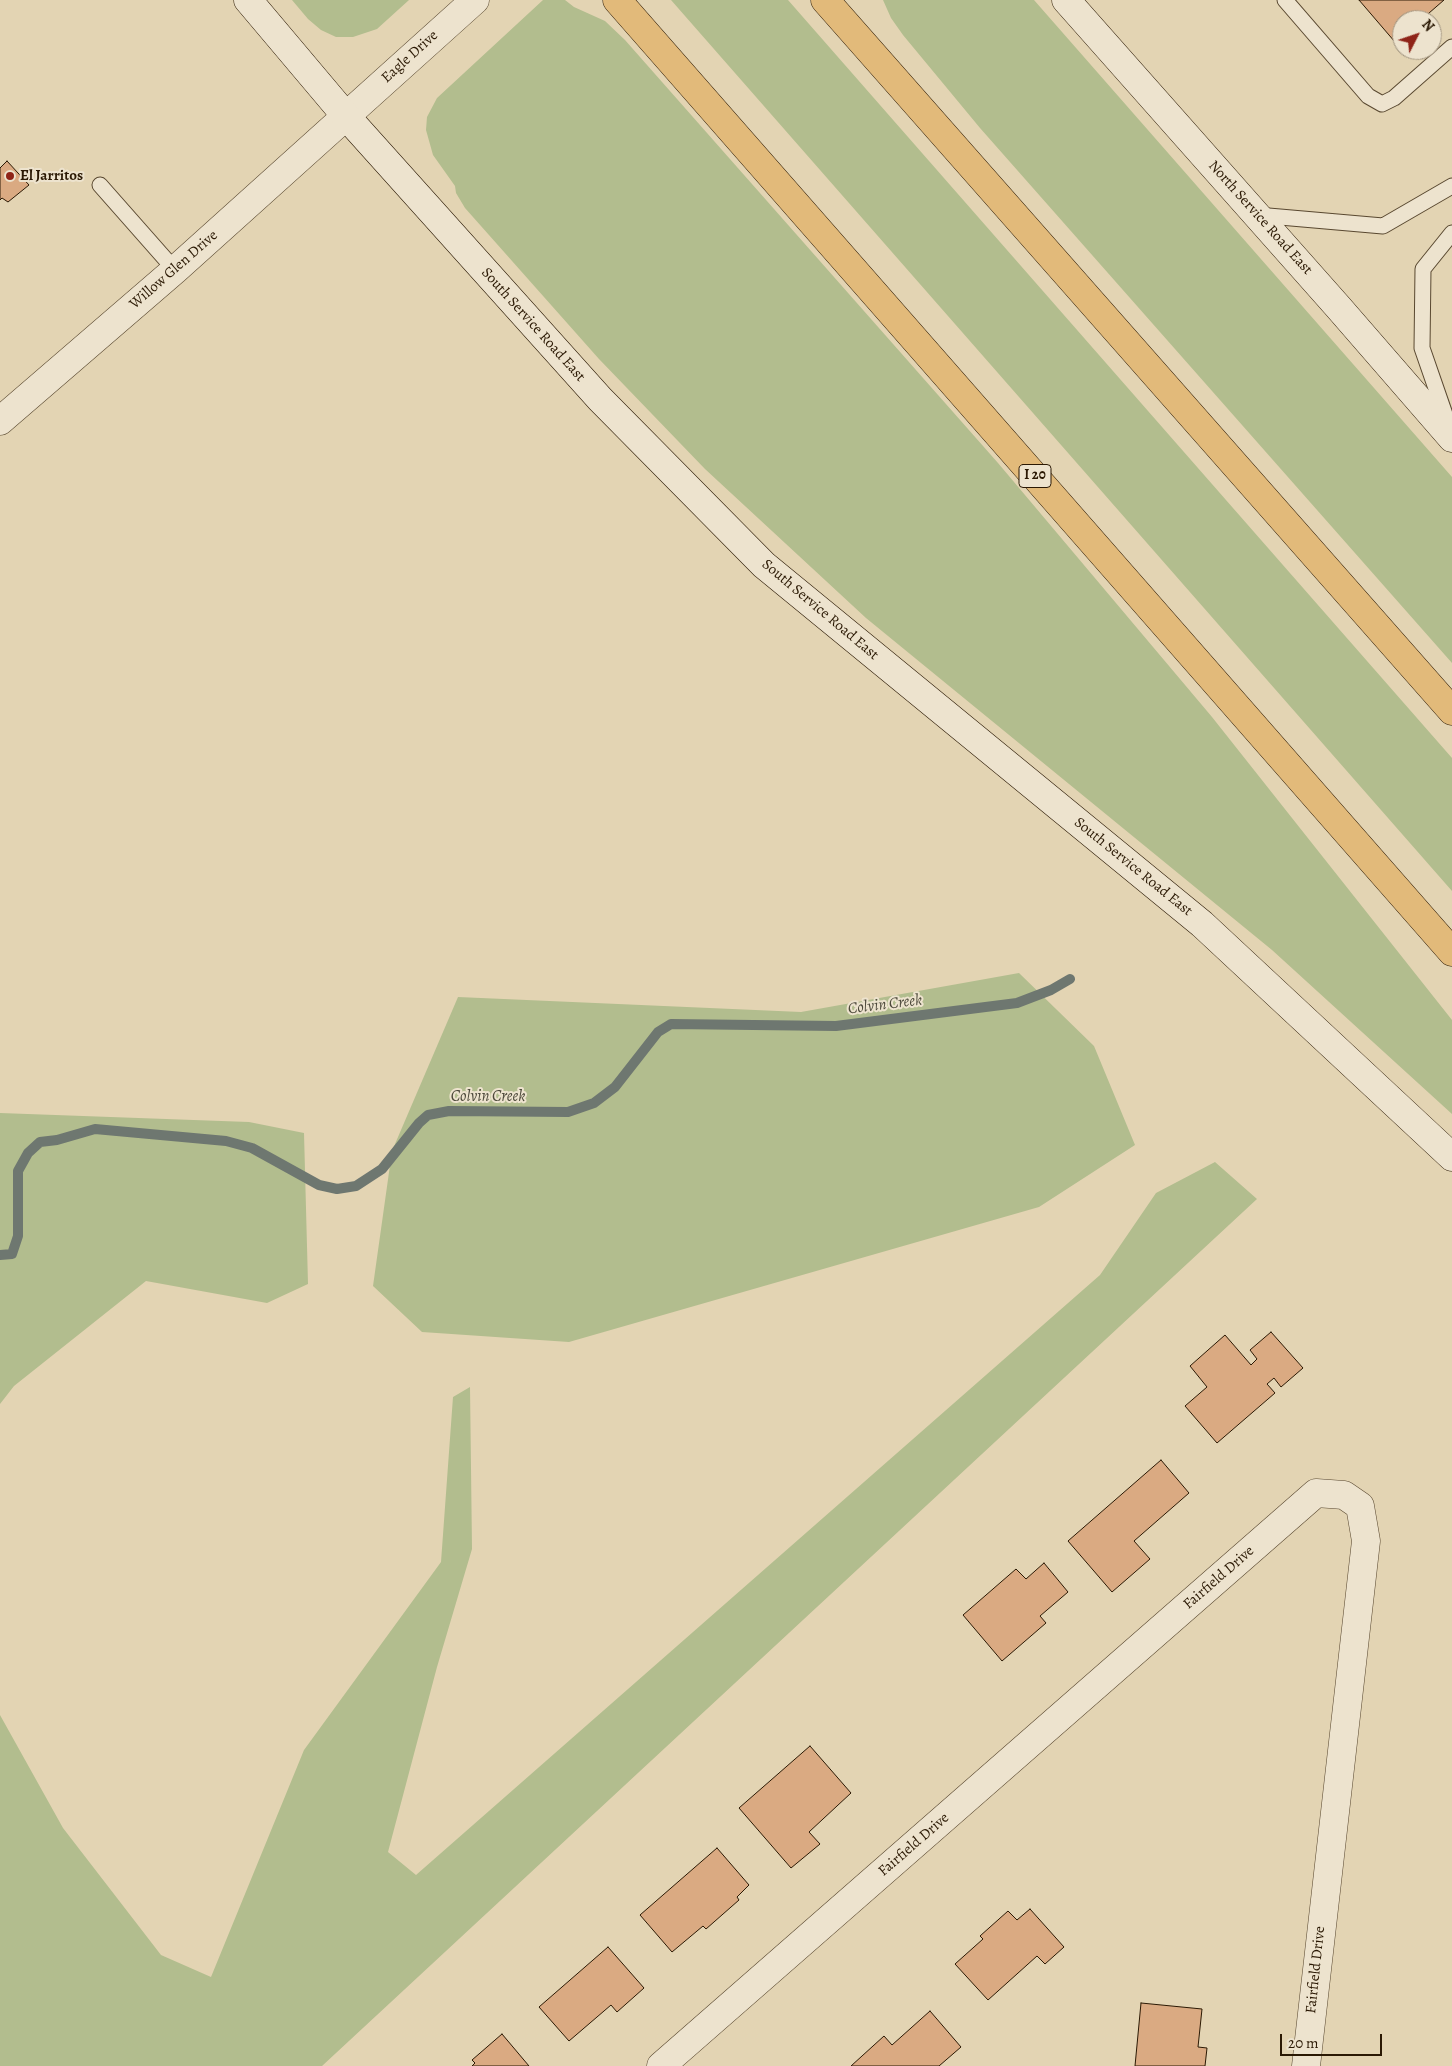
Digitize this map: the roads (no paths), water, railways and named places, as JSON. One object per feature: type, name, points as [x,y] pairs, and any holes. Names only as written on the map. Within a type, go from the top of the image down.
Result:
[{"type":"highway","name":"I 20","points":[[617,0],[1452,952]]},
{"type":"highway","points":[[825,0],[1452,711]]},
{"type":"main road","name":"South Service Road East","points":[[248,0],[345,115],[600,399],[764,565],[1202,924],[1452,1157]]},
{"type":"main road","name":"North Service Road East","points":[[1066,0],[1452,437]]},
{"type":"main road","name":"Eagle Drive","points":[[345,115],[469,5]]},
{"type":"main road","name":"Willow Glen Drive","points":[[0,421],[175,270],[345,115]]},
{"type":"main road","name":"Fairfield Drive","points":[[661,2066],[1316,1493],[1344,1495],[1360,1506],[1366,1541],[1320,1930],[1306,2066]]},
{"type":"lane","points":[[1285,0],[1368,96],[1382,104],[1394,98],[1452,47]]},
{"type":"lane","points":[[100,185],[175,270]]},
{"type":"lane","points":[[1257,215],[1383,226],[1452,186]]},
{"type":"lane","points":[[1452,233],[1423,269],[1422,348],[1452,437]]},
{"type":"waterway","name":"Colvin Creek","points":[[0,1255],[12,1254],[18,1236],[18,1171],[28,1153],[40,1142],[57,1140],[95,1129],[226,1141],[252,1148],[319,1185],[337,1189],[356,1186],[382,1169],[419,1123],[428,1115],[449,1111],[568,1112],[594,1103],[615,1087],[658,1032],[671,1024],[836,1026],[1017,1003],[1051,990],[1070,979]]},
{"type":"place","name":"El Jarritos","points":[[10,176]]}]
